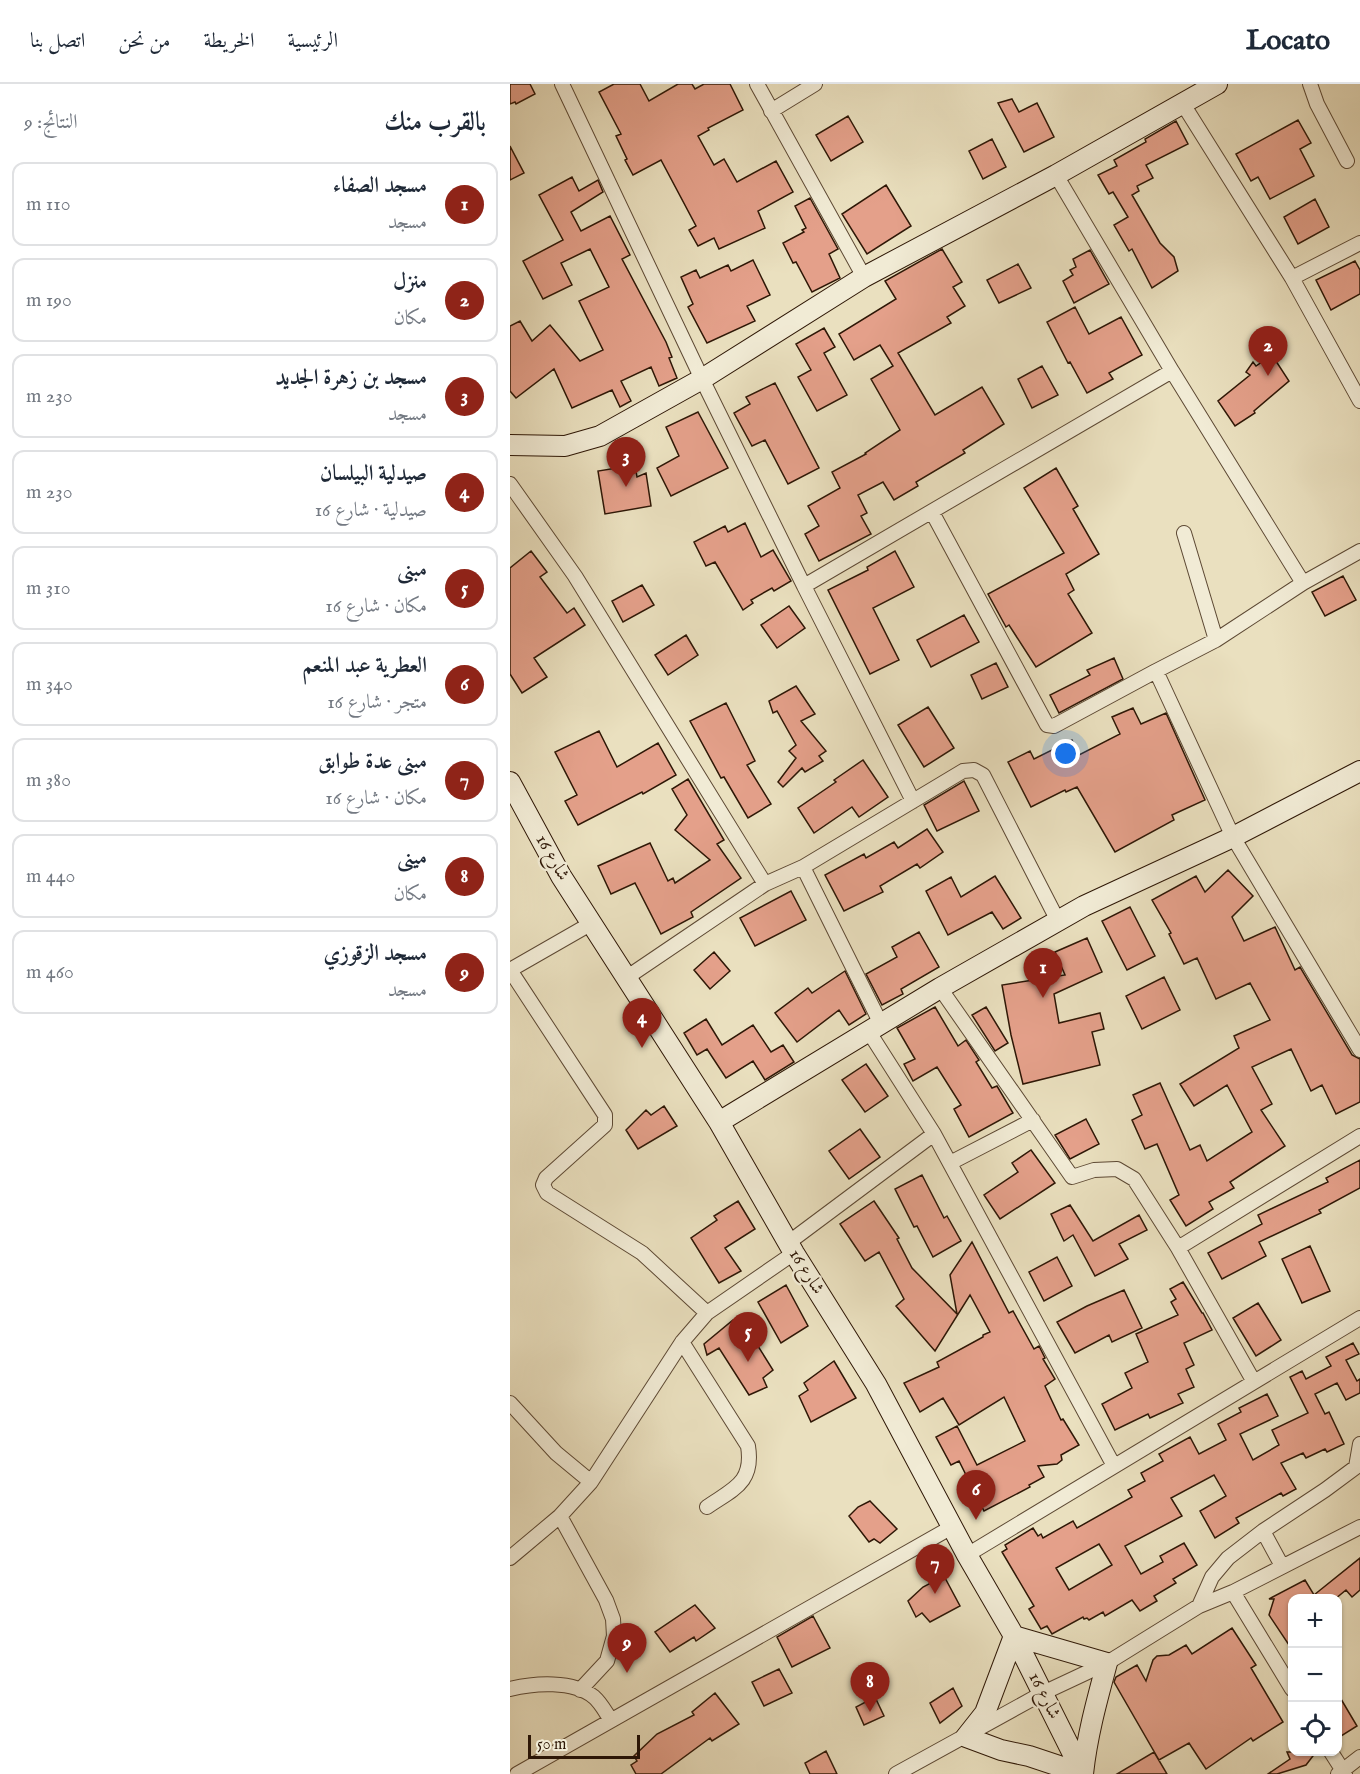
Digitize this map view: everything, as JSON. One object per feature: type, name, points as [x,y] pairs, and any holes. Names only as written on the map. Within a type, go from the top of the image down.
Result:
[{"type":"street","points":[[562,84],[702,380],[913,801]]},
{"type":"street","points":[[757,84],[864,278]]},
{"type":"street","points":[[771,111],[816,84]]},
{"type":"street","points":[[510,445],[565,446],[600,436],[702,380],[864,278],[1056,175],[1217,84]]},
{"type":"street","points":[[1310,84],[1317,104],[1347,161]]},
{"type":"street","points":[[1183,104],[1292,278],[1360,401]]},
{"type":"street","points":[[1056,175],[1172,371],[1303,583]]},
{"type":"street","points":[[1292,278],[1360,243]]},
{"type":"street","points":[[804,586],[1172,371]]},
{"type":"street","points":[[510,484],[575,576],[765,884]]},
{"type":"street","points":[[932,512],[1047,725],[1054,726],[1216,640],[1303,583],[1360,551]]},
{"type":"street","points":[[1184,533],[1216,640]]},
{"type":"street","points":[[1156,671],[1233,837],[1360,1050]]},
{"type":"street","points":[[626,978],[765,884],[803,867],[963,771],[974,770],[983,775],[1058,921]]},
{"type":"street","points":[[719,1122],[940,988],[1084,906],[1233,837],[1360,771]]},
{"type":"street","name":"شارع 16","points":[[510,782],[561,876],[719,1122],[791,1248],[876,1384],[967,1555],[1014,1636],[1083,1774]]},
{"type":"street","points":[[803,867],[875,1028],[1114,1466]]},
{"type":"street","points":[[592,923],[510,970],[607,1120],[605,1125],[546,1178],[543,1185],[547,1193],[642,1253],[707,1313]]},
{"type":"street","points":[[940,988],[1072,1177],[1094,1170],[1117,1169],[1134,1179],[1178,1248],[1254,1382]]},
{"type":"street","points":[[950,1163],[1033,1120]]},
{"type":"street","points":[[510,1558],[560,1516],[591,1482],[682,1342],[707,1313],[934,1134]]},
{"type":"street","points":[[1178,1248],[1360,1136]]},
{"type":"street","points":[[967,1555],[1360,1318]]},
{"type":"street","points":[[682,1342],[748,1446],[751,1462],[744,1481],[707,1507]]},
{"type":"street","points":[[510,1403],[556,1453],[591,1482]]},
{"type":"street","points":[[1199,1606],[1212,1577],[1228,1558],[1356,1467],[1360,1444]]},
{"type":"street","points":[[560,1516],[606,1600],[614,1636],[607,1661],[580,1690]]},
{"type":"street","points":[[517,1774],[952,1527]]},
{"type":"street","points":[[896,1774],[1043,1693],[1107,1663],[1199,1606],[1233,1592],[1360,1527]]},
{"type":"street","points":[[1263,1531],[1282,1566]]},
{"type":"street","points":[[1233,1592],[1288,1681]]},
{"type":"street","points":[[966,1737],[985,1713],[1014,1636],[1107,1663]]},
{"type":"street","points":[[966,1737],[1001,1750],[1029,1756],[1083,1774],[1085,1749],[1107,1663]]},
{"type":"street","points":[[510,1689],[558,1684],[580,1690],[594,1697],[611,1720]]},
{"type":"street","points":[[1333,1756],[1342,1773],[1360,1757]]},
{"type":"building","points":[[510,84],[530,84],[535,94],[516,104],[515,102],[510,104]]},
{"type":"building","points":[[614,84],[640,84],[649,101],[678,84],[692,84],[695,89],[704,84],[730,84],[743,110],[708,128],[709,130],[698,136],[714,165],[724,159],[737,182],[776,161],[793,192],[758,211],[765,228],[719,249],[714,238],[698,246],[689,230],[696,226],[661,160],[633,175],[625,160],[627,159],[616,136],[621,134],[599,92]]},
{"type":"building","points":[[1012,99],[1019,112],[1037,103],[1054,137],[1024,152],[998,103]]},
{"type":"building","points":[[848,116],[863,142],[831,161],[816,135]]},
{"type":"building","points":[[1298,120],[1311,143],[1300,149],[1314,176],[1270,199],[1258,177],[1251,181],[1236,154]]},
{"type":"building","points":[[1176,121],[1188,144],[1146,165],[1153,178],[1137,186],[1139,191],[1132,195],[1160,243],[1174,257],[1178,271],[1152,288],[1132,249],[1129,251],[1114,225],[1128,217],[1113,192],[1109,194],[1098,175],[1117,166],[1114,160],[1146,142],[1145,139]]},
{"type":"building","points":[[992,139],[1006,167],[983,179],[969,151]]},
{"type":"building","points":[[510,146],[524,173],[510,180]]},
{"type":"building","points":[[572,177],[579,191],[598,180],[603,192],[571,212],[581,231],[610,216],[630,255],[622,259],[666,342],[672,357],[669,358],[677,378],[659,386],[651,367],[621,381],[631,401],[620,407],[612,390],[572,408],[554,369],[516,398],[510,391],[510,326],[520,321],[532,341],[550,325],[580,361],[603,350],[579,301],[609,287],[590,249],[561,263],[572,285],[543,299],[523,261],[563,240],[539,195]]},
{"type":"building","points":[[886,185],[911,226],[867,254],[842,214]]},
{"type":"building","points":[[810,198],[838,249],[829,254],[840,278],[812,292],[783,243],[804,232],[802,230],[806,228],[795,206]]},
{"type":"building","points":[[1315,199],[1329,227],[1298,244],[1284,217]]},
{"type":"building","points":[[942,249],[962,282],[953,287],[965,306],[947,317],[951,323],[898,353],[935,415],[982,387],[1004,424],[963,450],[965,453],[916,482],[918,486],[894,500],[883,482],[858,495],[867,513],[861,516],[871,534],[819,561],[805,534],[819,526],[808,506],[840,488],[832,472],[866,454],[900,430],[871,379],[893,366],[880,345],[854,360],[839,334],[896,299],[885,281]]},
{"type":"building","points":[[1090,250],[1109,284],[1074,303],[1063,281],[1073,275],[1070,270],[1076,267],[1073,259]]},
{"type":"building","points":[[753,260],[770,295],[747,306],[755,321],[707,343],[688,307],[693,304],[681,277],[696,270],[700,278],[728,265],[731,271]]},
{"type":"building","points":[[1355,261],[1360,270],[1360,294],[1331,310],[1316,280]]},
{"type":"building","points":[[1018,264],[1031,288],[999,303],[987,280]]},
{"type":"building","points":[[1075,307],[1089,334],[1121,317],[1142,355],[1109,373],[1113,379],[1087,393],[1070,362],[1068,363],[1047,322]]},
{"type":"building","points":[[824,328],[835,347],[824,353],[847,395],[817,411],[798,377],[811,370],[796,344]]},
{"type":"building","points":[[1272,355],[1289,381],[1254,411],[1255,413],[1235,426],[1218,401],[1250,375],[1246,372],[1253,362],[1256,366]]},
{"type":"building","points":[[1042,366],[1058,395],[1032,408],[1018,379]]},
{"type":"building","points":[[775,383],[819,468],[788,484],[765,440],[752,446],[734,413],[750,404],[746,397]]},
{"type":"building","points":[[698,412],[728,468],[671,496],[657,468],[679,456],[666,427]]},
{"type":"building","points":[[635,465],[637,477],[646,473],[651,506],[605,514],[598,471]]},
{"type":"building","points":[[1056,468],[1078,506],[1073,509],[1099,554],[1066,574],[1074,590],[1068,594],[1092,633],[1036,667],[1009,625],[1006,627],[988,594],[1064,553],[1024,488]]},
{"type":"building","points":[[745,523],[761,557],[773,550],[791,581],[774,591],[772,588],[751,600],[753,603],[743,610],[715,562],[706,566],[694,542],[725,526],[728,532]]},
{"type":"building","points":[[531,551],[547,572],[540,577],[567,613],[574,608],[585,625],[534,658],[547,677],[522,693],[510,674],[510,568]]},
{"type":"building","points":[[895,551],[914,587],[873,608],[899,660],[870,674],[828,590],[868,570],[867,567]]},
{"type":"building","points":[[1343,576],[1356,600],[1325,616],[1312,592]]},
{"type":"building","points":[[642,585],[654,605],[623,622],[612,601]]},
{"type":"building","points":[[789,606],[805,628],[777,648],[761,625]]},
{"type":"building","points":[[964,615],[979,642],[931,667],[917,640]]},
{"type":"building","points":[[686,635],[698,655],[668,675],[655,655]]},
{"type":"building","points":[[1114,658],[1123,679],[1059,713],[1050,695],[1090,675],[1087,670]]},
{"type":"building","points":[[996,663],[1008,687],[982,699],[971,675]]},
{"type":"building","points":[[796,686],[815,714],[801,721],[826,751],[819,756],[823,761],[805,772],[802,768],[783,787],[778,782],[796,758],[789,751],[796,745],[777,711],[773,713],[769,701]]},
{"type":"building","points":[[726,703],[755,761],[747,765],[771,804],[748,818],[724,777],[721,778],[690,721]]},
{"type":"building","points":[[928,707],[954,748],[924,767],[898,725]]},
{"type":"building","points":[[1133,708],[1141,724],[1166,713],[1205,800],[1172,815],[1174,820],[1115,852],[1077,787],[1066,792],[1065,790],[1031,807],[1008,762],[1030,751],[1034,759],[1072,740],[1079,755],[1120,734],[1112,717]]},
{"type":"building","points":[[599,731],[617,767],[658,743],[676,775],[643,794],[642,792],[578,825],[565,801],[577,795],[555,752]]},
{"type":"building","points":[[863,760],[888,797],[859,817],[852,807],[814,833],[798,808]]},
{"type":"building","points":[[688,779],[724,840],[717,844],[741,878],[691,912],[693,917],[661,934],[635,883],[611,894],[598,866],[650,843],[668,881],[673,878],[675,883],[710,860],[675,830],[687,815],[672,789]]},
{"type":"building","points":[[964,781],[979,811],[937,831],[924,805]]},
{"type":"building","points":[[927,829],[943,852],[920,868],[917,864],[880,886],[883,892],[844,911],[825,875],[864,854],[866,858],[894,842],[898,848]]},
{"type":"building","points":[[1228,870],[1253,896],[1232,917],[1244,941],[1275,927],[1295,970],[1300,967],[1352,1055],[1360,1059],[1360,1102],[1336,1114],[1322,1085],[1311,1091],[1291,1049],[1252,1067],[1272,1104],[1261,1110],[1285,1146],[1230,1182],[1234,1188],[1209,1202],[1213,1209],[1186,1226],[1170,1200],[1179,1195],[1157,1144],[1145,1149],[1132,1120],[1142,1115],[1133,1095],[1160,1083],[1190,1150],[1200,1145],[1207,1161],[1252,1132],[1227,1085],[1194,1106],[1180,1084],[1239,1048],[1234,1036],[1270,1020],[1250,983],[1216,999],[1197,958],[1184,964],[1169,934],[1171,933],[1152,900],[1196,876],[1205,892]]},
{"type":"building","points":[[995,876],[1021,918],[1003,929],[992,912],[948,935],[926,891],[951,877],[961,897]]},
{"type":"building","points":[[791,891],[806,920],[755,946],[740,918]]},
{"type":"building","points":[[1130,907],[1155,956],[1127,970],[1102,921]]},
{"type":"building","points":[[919,932],[939,967],[901,989],[903,994],[882,1005],[866,974],[897,957],[892,947]]},
{"type":"building","points":[[1087,938],[1102,972],[1054,994],[1059,1023],[1100,1013],[1104,1029],[1092,1032],[1100,1065],[1023,1084],[1002,985],[1065,975],[1055,952]]},
{"type":"building","points":[[714,952],[730,971],[710,989],[694,970]]},
{"type":"building","points":[[845,971],[866,1014],[849,1025],[839,1010],[797,1042],[775,1013],[808,988],[812,993]]},
{"type":"building","points":[[1164,977],[1180,1010],[1142,1029],[1126,996]]},
{"type":"building","points":[[935,1007],[958,1046],[966,1040],[979,1060],[976,1062],[992,1088],[997,1086],[1013,1113],[969,1137],[954,1109],[961,1105],[937,1067],[913,1081],[904,1064],[915,1059],[897,1028]]},
{"type":"building","points":[[986,1007],[1008,1043],[995,1051],[972,1015]]},
{"type":"building","points":[[706,1019],[722,1045],[753,1025],[771,1052],[783,1045],[794,1062],[765,1080],[753,1061],[726,1078],[707,1049],[697,1055],[684,1033]]},
{"type":"building","points":[[866,1064],[888,1096],[865,1112],[842,1080]]},
{"type":"building","points":[[664,1106],[677,1126],[638,1149],[626,1130],[646,1110],[651,1115]]},
{"type":"building","points":[[1086,1119],[1099,1144],[1070,1159],[1055,1135]]},
{"type":"building","points":[[860,1129],[880,1157],[849,1179],[829,1151]]},
{"type":"building","points":[[1031,1150],[1055,1183],[1000,1219],[984,1195],[1018,1172],[1012,1163]]},
{"type":"building","points":[[1360,1160],[1360,1188],[1319,1210],[1321,1213],[1259,1242],[1266,1256],[1222,1279],[1208,1253],[1262,1224],[1258,1215],[1328,1182],[1326,1178]]},
{"type":"building","points":[[922,1175],[944,1218],[947,1216],[961,1241],[933,1257],[917,1226],[914,1227],[895,1189]]},
{"type":"building","points":[[738,1201],[755,1229],[725,1248],[741,1271],[719,1283],[691,1238],[717,1220],[714,1216]]},
{"type":"building","points":[[874,1201],[899,1238],[897,1239],[912,1268],[957,1314],[950,1275],[972,1242],[1009,1313],[1013,1311],[1034,1349],[1039,1346],[1045,1358],[1043,1359],[1055,1379],[1045,1386],[1061,1420],[1063,1419],[1079,1445],[1061,1455],[1062,1460],[1057,1464],[1038,1466],[1044,1477],[1029,1485],[1030,1487],[984,1511],[959,1461],[951,1465],[936,1437],[957,1426],[977,1465],[1025,1441],[1004,1397],[959,1425],[943,1398],[920,1412],[904,1383],[939,1367],[937,1362],[990,1332],[970,1295],[935,1351],[896,1306],[904,1299],[879,1252],[865,1261],[840,1224]]},
{"type":"building","points":[[1070,1205],[1093,1241],[1139,1215],[1147,1230],[1119,1244],[1128,1259],[1095,1276],[1073,1235],[1064,1241],[1051,1214]]},
{"type":"building","points":[[1310,1246],[1330,1291],[1302,1303],[1282,1259]]},
{"type":"building","points":[[1057,1257],[1072,1286],[1044,1301],[1029,1272]]},
{"type":"building","points":[[1183,1282],[1212,1330],[1184,1343],[1194,1365],[1186,1369],[1194,1387],[1178,1394],[1183,1403],[1150,1418],[1148,1414],[1115,1430],[1102,1404],[1132,1388],[1125,1373],[1148,1362],[1136,1334],[1178,1315],[1171,1302],[1176,1299],[1170,1289]]},
{"type":"building","points":[[786,1285],[808,1326],[781,1343],[758,1302]]},
{"type":"building","points":[[1124,1290],[1142,1328],[1112,1342],[1109,1335],[1075,1353],[1057,1322]]},
{"type":"building","points":[[1258,1303],[1281,1340],[1256,1356],[1233,1318]]},
{"type":"building","points":[[741,1319],[773,1370],[763,1378],[767,1387],[749,1395],[719,1348],[707,1355],[704,1344],[733,1320]]},
{"type":"building","points":[[1353,1343],[1359,1354],[1346,1360],[1357,1381],[1360,1379],[1360,1393],[1346,1400],[1337,1383],[1315,1394],[1325,1414],[1329,1412],[1344,1444],[1327,1452],[1325,1449],[1306,1458],[1303,1453],[1281,1463],[1296,1489],[1283,1496],[1281,1493],[1236,1518],[1239,1523],[1215,1538],[1200,1511],[1226,1496],[1214,1475],[1171,1498],[1182,1516],[1125,1546],[1141,1574],[1163,1562],[1160,1556],[1184,1543],[1197,1565],[1173,1579],[1176,1583],[1154,1596],[1157,1601],[1140,1611],[1132,1600],[1105,1616],[1103,1612],[1089,1620],[1083,1617],[1052,1634],[1047,1626],[1041,1629],[1029,1609],[1034,1606],[1002,1552],[1007,1549],[1005,1545],[1033,1528],[1038,1536],[1041,1534],[1043,1538],[1073,1521],[1077,1528],[1132,1497],[1128,1490],[1145,1481],[1141,1473],[1163,1461],[1159,1454],[1190,1437],[1199,1454],[1226,1440],[1218,1424],[1241,1412],[1239,1408],[1267,1394],[1278,1416],[1240,1434],[1253,1460],[1279,1445],[1272,1430],[1308,1413],[1290,1377],[1302,1371],[1306,1379],[1331,1366],[1326,1357]],"holes":[[[1099,1544],[1112,1565],[1069,1590],[1056,1568]]]},
{"type":"building","points":[[834,1361],[856,1398],[811,1422],[799,1396],[808,1390],[804,1383]]},
{"type":"building","points":[[870,1501],[897,1529],[880,1543],[874,1539],[869,1542],[849,1516],[858,1507]]},
{"type":"building","points":[[1360,1558],[1360,1590],[1352,1597],[1346,1590],[1341,1594],[1315,1594]]},
{"type":"building","points":[[944,1576],[960,1606],[930,1622],[922,1613],[916,1617],[908,1601],[923,1587]]},
{"type":"building","points":[[1305,1580],[1313,1594],[1288,1594],[1288,1644],[1269,1615],[1274,1599],[1269,1599]]},
{"type":"building","points":[[695,1605],[715,1628],[696,1641],[694,1637],[670,1652],[655,1632]]},
{"type":"building","points":[[813,1616],[830,1648],[792,1667],[777,1637]]},
{"type":"building","points":[[1232,1628],[1256,1665],[1251,1668],[1283,1722],[1253,1741],[1251,1738],[1206,1769],[1189,1743],[1159,1760],[1114,1682],[1116,1677],[1137,1665],[1146,1681],[1153,1660],[1157,1656],[1169,1655],[1186,1645],[1192,1654]]},
{"type":"building","points":[[779,1669],[792,1693],[764,1706],[752,1682]]},
{"type":"building","points":[[953,1688],[962,1706],[940,1723],[930,1703]]},
{"type":"building","points":[[715,1693],[739,1724],[712,1741],[710,1738],[661,1774],[636,1774],[631,1765],[637,1761],[634,1756],[657,1734],[694,1715],[692,1712]]},
{"type":"building","points":[[875,1697],[884,1716],[864,1725],[856,1707]]},
{"type":"building","points":[[1342,1701],[1357,1726],[1342,1735]]},
{"type":"building","points":[[826,1751],[837,1774],[810,1774],[805,1763]]},
{"type":"building","points":[[1154,1752],[1167,1774],[1117,1774]]},
{"type":"building","points":[[1289,1756],[1313,1756],[1306,1765],[1277,1774],[1268,1774],[1290,1759]]},
{"type":"place","name":"منزل","points":[[1268,376]]},
{"type":"place","name":"مسجد بن زهرة الجديد","points":[[626,487]]},
{"type":"place","name":"مسجد الصفاء","points":[[1043,998]]},
{"type":"place","name":"صيدلية البيلسان","points":[[642,1048]]},
{"type":"place","name":"مبنى","points":[[748,1362]]},
{"type":"place","name":"العطرية عبد المنعم","points":[[976,1520]]},
{"type":"place","name":"مبنى عدة طوابق","points":[[935,1594]]},
{"type":"place","name":"مسجد الزقوزي","points":[[627,1673]]},
{"type":"place","name":"مينى","points":[[870,1712]]}]
